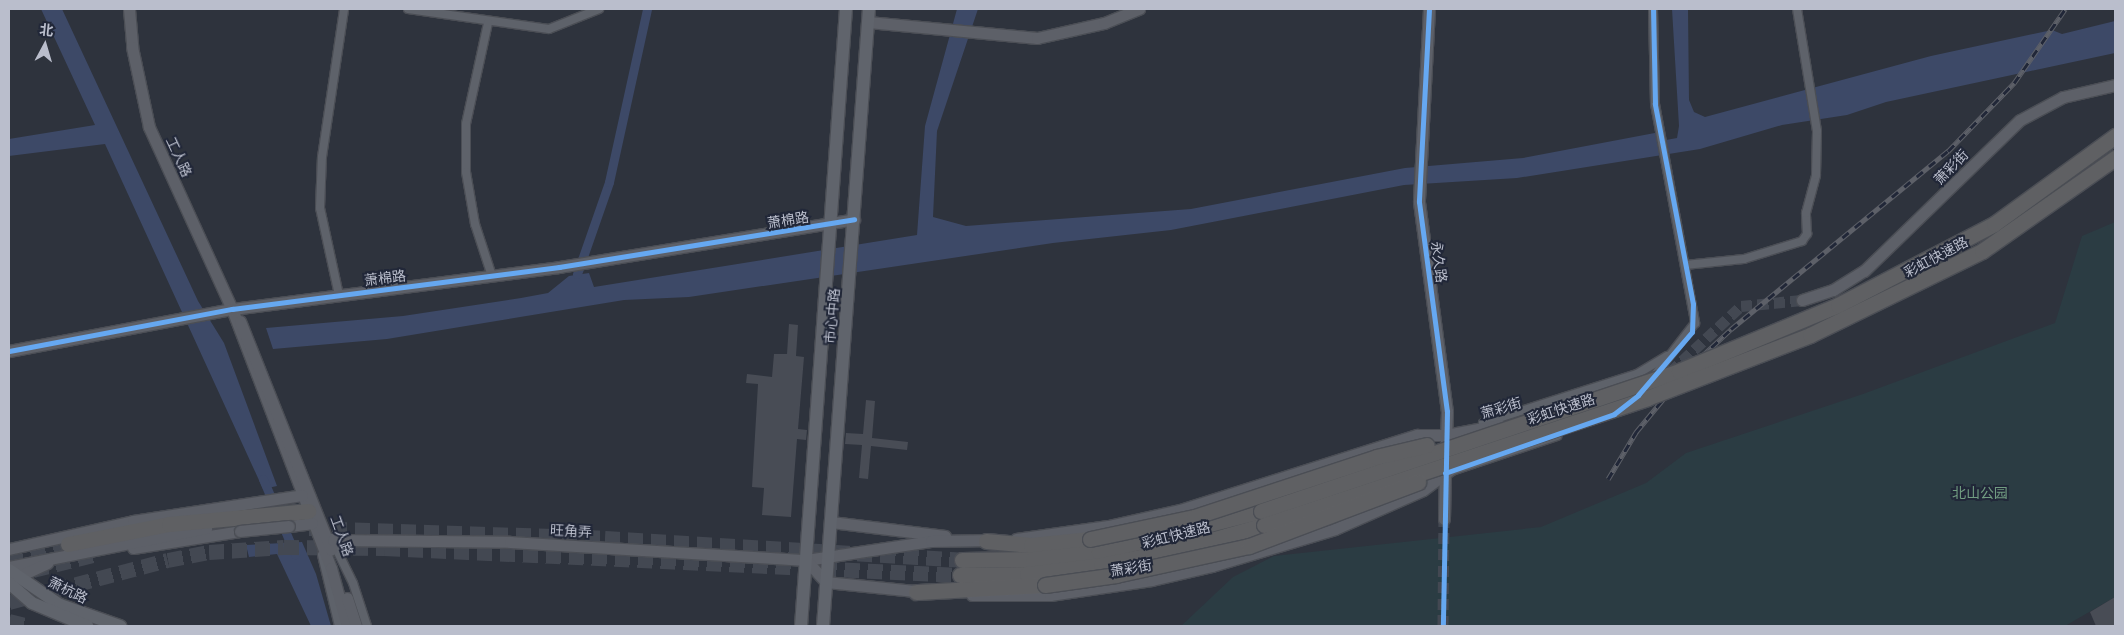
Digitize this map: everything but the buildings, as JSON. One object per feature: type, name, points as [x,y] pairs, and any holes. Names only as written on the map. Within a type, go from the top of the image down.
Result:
[{"type":"highway","name":"彩虹快速路","points":[[961,568],[1027,574],[1101,565],[1183,548],[1518,423],[1679,371],[1871,290],[1994,224],[2115,136]]},
{"type":"highway","name":"彩虹快速路","points":[[1262,518],[1523,439],[1741,364],[1869,308],[1982,251],[2115,158]]},
{"type":"highway","points":[[986,541],[1031,545],[1090,539],[1194,517],[1376,457],[1518,423]]},
{"type":"highway","points":[[916,592],[1045,585],[1116,575],[1249,546],[1523,439]]},
{"type":"highway","points":[[68,544],[169,524],[287,515],[310,517]]},
{"type":"main road","name":"工人路","points":[[130,9],[132,47],[149,127],[232,309],[310,517],[321,535]]},
{"type":"main road","name":"市心中路","points":[[801,626],[827,225],[846,9]]},
{"type":"main road","name":"市心中路","points":[[823,626],[869,9]]},
{"type":"main road","points":[[868,22],[982,35],[1037,38],[1104,23],[1139,9]]},
{"type":"main road","name":"永久路","points":[[1429,9],[1419,161],[1419,202],[1447,411],[1444,519]]},
{"type":"main road","name":"萧彩街","points":[[1802,298],[1821,294],[1864,271],[2020,120],[2054,100],[2115,85]]},
{"type":"main road","name":"萧棉路","points":[[9,351],[232,309],[559,268],[854,219]]},
{"type":"main road","name":"工人路","points":[[232,309],[248,332],[338,580]]},
{"type":"main road","name":"萧彩街","points":[[806,560],[931,542],[986,541],[1108,526],[1180,510],[1417,435],[1446,435],[1500,425],[1615,388]]},
{"type":"main road","name":"萧彩街","points":[[826,582],[916,592],[1050,595],[1152,580],[1267,552],[1335,529],[1423,490],[1457,464],[1619,402]]},
{"type":"main road","points":[[287,515],[302,495]]},
{"type":"main road","points":[[9,549],[133,521],[237,519]]},
{"type":"main road","points":[[10,575],[62,560],[237,519]]},
{"type":"main road","name":"萧彩街","points":[[831,522],[986,541]]},
{"type":"main road","name":"旺角弄","points":[[333,540],[510,542],[806,560]]},
{"type":"main road","points":[[806,560],[826,582]]},
{"type":"main road","name":"萧杭路","points":[[10,575],[32,603],[87,626]]},
{"type":"main road","name":"萧杭路","points":[[10,575],[60,605],[120,626]]},
{"type":"main road","points":[[338,580],[347,626]]},
{"type":"main road","points":[[338,580],[356,626]]},
{"type":"street","points":[[339,296],[320,208],[322,157],[344,9]]},
{"type":"street","points":[[408,9],[488,23],[549,29],[599,9]]},
{"type":"street","points":[[1445,473],[1614,414],[1638,395],[1677,350],[1695,323],[1655,104],[1653,9]]},
{"type":"street","points":[[1685,266],[1744,259],[1802,241],[1807,234],[1806,213],[1816,175],[1817,131],[1797,9]]},
{"type":"street","points":[[488,23],[466,124],[466,172],[475,224],[492,276]]},
{"type":"street","points":[[1446,435],[1636,374],[1677,350]]},
{"type":"street","points":[[321,535],[333,540],[367,626]]},
{"type":"street","points":[[321,535],[339,626]]},
{"type":"green space","name":"北山公园","points":[[2115,222],[2115,597],[2065,626],[1181,626],[1233,577],[1274,556],[1541,527],[1646,483],[1686,453],[1863,394],[2055,323],[2082,236]]},
{"type":"water","points":[[41,9],[62,9],[198,301],[224,343],[277,486],[263,489],[105,144],[9,156],[9,139],[95,125]]},
{"type":"water","points":[[957,9],[978,9],[937,131],[933,217],[966,226],[1191,209],[1405,168],[1523,158],[1660,132],[1666,140],[1677,138],[1679,126],[1672,9],[1688,9],[1689,100],[1694,112],[1705,117],[1931,56],[2052,30],[2062,34],[2115,21],[2115,53],[1886,102],[1847,115],[1782,125],[1700,149],[1517,178],[1404,185],[1171,230],[1053,243],[689,297],[624,300],[387,339],[273,349],[266,328],[403,316],[521,298],[548,293],[569,276],[589,273],[594,287],[917,235],[925,126]]},
{"type":"water","points":[[302,542],[316,574],[331,626],[311,626],[277,554],[249,557],[246,545]]},
{"type":"waterway","points":[[577,274],[609,182],[647,9]]},
{"type":"waterway","points":[[263,479],[295,554]]},
{"type":"tunnel","points":[[1670,372],[1741,306],[1802,300]]},
{"type":"tunnel","points":[[1443,626],[1444,519]]},
{"type":"tunnel","points":[[309,528],[605,538],[962,560]]},
{"type":"tunnel","points":[[9,561],[68,544]]},
{"type":"tunnel","points":[[9,602],[168,560],[209,552],[284,547],[385,548],[960,575]]},
{"type":"tunnel","points":[[33,570],[93,555]]},
{"type":"tunnel","points":[[9,621],[29,626]]},
{"type":"railway","points":[[1608,479],[1636,432],[1688,369],[1731,329],[1948,151],[2014,83],[2065,9]]},
{"type":"cycle path","points":[[1429,9],[1419,202],[1447,411],[1443,626]]},
{"type":"cycle path","points":[[1445,473],[1614,414],[1638,395],[1692,332],[1693,304],[1655,104],[1653,9]]},
{"type":"cycle path","points":[[9,351],[232,309],[559,267],[854,219]]}]
